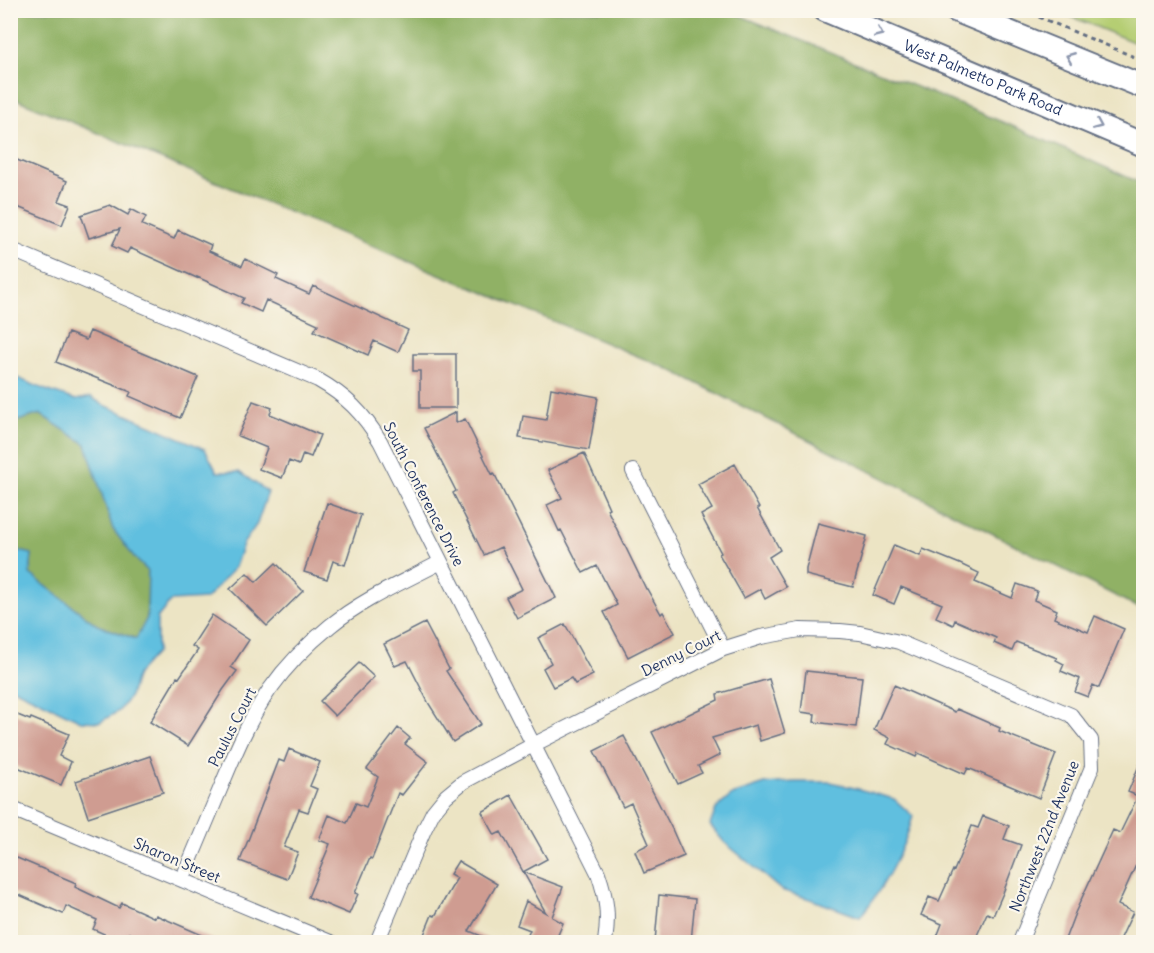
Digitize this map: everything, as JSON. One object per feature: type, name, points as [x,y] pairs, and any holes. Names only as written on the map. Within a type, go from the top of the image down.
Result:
[{"type":"main road","name":"West Palmetto Park Road","points":[[825,10],[1143,145]]},
{"type":"main road","points":[[955,10],[1143,87]]},
{"type":"street","name":"South Conference Drive","points":[[10,249],[318,380],[347,399],[360,412],[380,441],[598,873],[608,909],[605,942]]},
{"type":"street","points":[[633,471],[723,649]]},
{"type":"street","name":"Paulus Court","points":[[182,880],[235,752],[250,721],[280,676],[304,649],[360,604],[441,562]]},
{"type":"street","name":"Denny Court","points":[[377,942],[424,830],[446,796],[463,782],[723,649],[761,636],[801,630],[840,631],[899,642],[1071,715],[1091,740]]},
{"type":"street","name":"Northwest 22nd Avenue","points":[[1020,942],[1092,767],[1091,740]]},
{"type":"street","name":"Sharon Street","points":[[10,808],[330,942]]},
{"type":"path","points":[[1022,10],[1143,61]]},
{"type":"green space","points":[[10,11],[729,11],[1010,125],[1143,184],[1143,610],[671,370],[11,97]]},
{"type":"green space","points":[[1057,11],[1143,11],[1143,46]]},
{"type":"green space","points":[[40,414],[86,444],[113,529],[148,571],[147,618],[137,639],[97,625],[30,574],[32,554],[11,549],[11,423]]},
{"type":"water","points":[[10,375],[76,400],[91,397],[102,404],[205,449],[217,472],[239,472],[268,492],[257,524],[243,544],[235,567],[206,599],[171,601],[157,618],[157,652],[137,674],[130,696],[119,711],[100,722],[81,721],[11,687],[11,549],[32,554],[30,574],[97,625],[136,639],[147,618],[148,571],[113,529],[86,444],[40,414],[11,423]]},
{"type":"water","points":[[831,782],[894,799],[913,816],[904,843],[891,870],[860,917],[781,890],[724,842],[710,825],[716,809],[732,795],[765,784]]},
{"type":"building","points":[[10,157],[67,181],[59,201],[70,205],[62,225],[10,204]]},
{"type":"building","points":[[110,205],[128,215],[131,209],[146,217],[142,225],[174,239],[178,230],[211,245],[209,251],[242,266],[245,259],[278,275],[276,279],[309,294],[313,286],[408,330],[398,352],[374,341],[368,355],[314,331],[318,324],[266,300],[261,312],[241,303],[244,298],[197,277],[130,248],[127,253],[112,246],[120,229],[89,238],[81,215]]},
{"type":"building","points":[[90,331],[198,377],[180,418],[129,396],[131,392],[56,362],[68,333],[86,340]]},
{"type":"building","points":[[413,354],[456,354],[456,408],[420,408],[420,371],[413,371]]},
{"type":"building","points":[[551,388],[598,397],[589,450],[519,438],[523,416],[546,420]]},
{"type":"building","points":[[253,401],[272,408],[270,414],[320,435],[311,457],[303,454],[299,465],[289,461],[282,478],[259,469],[267,448],[238,436]]},
{"type":"building","points":[[456,412],[456,423],[465,419],[556,598],[517,618],[506,597],[522,589],[501,547],[484,555],[453,493],[456,491],[424,428]]},
{"type":"building","points":[[584,453],[609,508],[607,509],[646,589],[675,633],[628,657],[604,612],[617,605],[597,566],[583,573],[547,505],[562,498],[548,470]]},
{"type":"building","points":[[735,464],[780,550],[769,557],[786,587],[765,599],[760,589],[744,598],[719,554],[721,553],[701,515],[712,509],[698,484]]},
{"type":"building","points":[[327,503],[361,515],[345,565],[333,561],[327,579],[304,572]]},
{"type":"building","points":[[818,523],[867,536],[853,587],[806,575]]},
{"type":"building","points":[[894,545],[920,556],[923,549],[960,564],[979,573],[975,582],[1012,598],[1017,584],[1037,591],[1034,600],[1057,610],[1054,618],[1088,632],[1095,616],[1124,629],[1099,688],[1093,685],[1088,697],[1075,692],[1080,679],[1061,671],[1064,664],[1056,660],[1057,658],[1016,642],[1012,651],[994,643],[996,638],[955,620],[953,625],[936,617],[942,604],[901,587],[894,604],[873,595]]},
{"type":"building","points":[[276,563],[303,591],[267,626],[230,589],[247,573],[256,582]]},
{"type":"building","points":[[212,615],[249,640],[231,667],[237,671],[188,746],[150,722],[177,677],[179,678],[198,650],[192,646]]},
{"type":"building","points":[[425,623],[449,669],[446,671],[481,724],[453,742],[429,704],[407,661],[395,666],[384,644]]},
{"type":"building","points":[[565,624],[593,675],[575,684],[571,678],[553,687],[543,668],[551,663],[538,638]]},
{"type":"building","points":[[359,663],[374,677],[335,716],[320,701]]},
{"type":"building","points":[[806,671],[862,677],[856,727],[814,722],[815,714],[801,712]]},
{"type":"building","points":[[769,679],[785,733],[760,741],[756,725],[712,738],[720,755],[698,766],[702,773],[678,784],[652,732],[718,700],[717,694]]},
{"type":"building","points":[[894,685],[955,712],[957,709],[1000,728],[999,731],[1056,754],[1039,798],[968,768],[965,774],[918,753],[916,757],[887,744],[890,738],[874,730]]},
{"type":"building","points":[[10,712],[69,734],[59,756],[71,762],[61,785],[10,764]]},
{"type":"building","points":[[398,728],[410,738],[405,744],[428,762],[402,795],[398,793],[372,859],[370,858],[355,893],[358,894],[349,914],[308,897],[330,844],[319,840],[329,815],[347,823],[356,803],[366,807],[378,777],[367,769]]},
{"type":"building","points":[[624,736],[684,856],[644,873],[635,851],[649,844],[631,803],[623,807],[594,751]]},
{"type":"building","points":[[289,749],[320,762],[310,786],[317,789],[308,812],[299,809],[284,847],[298,852],[287,879],[240,861],[279,760],[284,762]]},
{"type":"building","points":[[150,756],[163,792],[88,817],[76,781]]},
{"type":"building","points":[[1143,756],[1143,868],[1136,865],[1118,905],[1133,912],[1119,942],[1064,942],[1113,830],[1120,833],[1138,796],[1128,792]]},
{"type":"building","points":[[511,795],[547,859],[523,872],[501,832],[495,835],[482,812]]},
{"type":"building","points":[[983,816],[1009,826],[1004,839],[1021,845],[1003,893],[993,916],[987,913],[974,942],[935,942],[942,924],[921,915],[929,897],[939,901],[972,826],[978,828]]},
{"type":"building","points":[[10,855],[76,883],[75,887],[119,908],[122,903],[218,942],[151,942],[129,933],[125,942],[106,942],[109,936],[93,929],[97,920],[66,906],[63,914],[10,891]]},
{"type":"building","points":[[458,861],[497,884],[469,931],[496,942],[421,942],[432,915],[435,916],[457,878],[450,874]]},
{"type":"building","points":[[523,872],[563,887],[552,917],[563,923],[555,942],[525,942],[530,930],[517,925],[526,901],[546,913]]},
{"type":"building","points":[[659,895],[695,899],[691,942],[655,942]]}]
